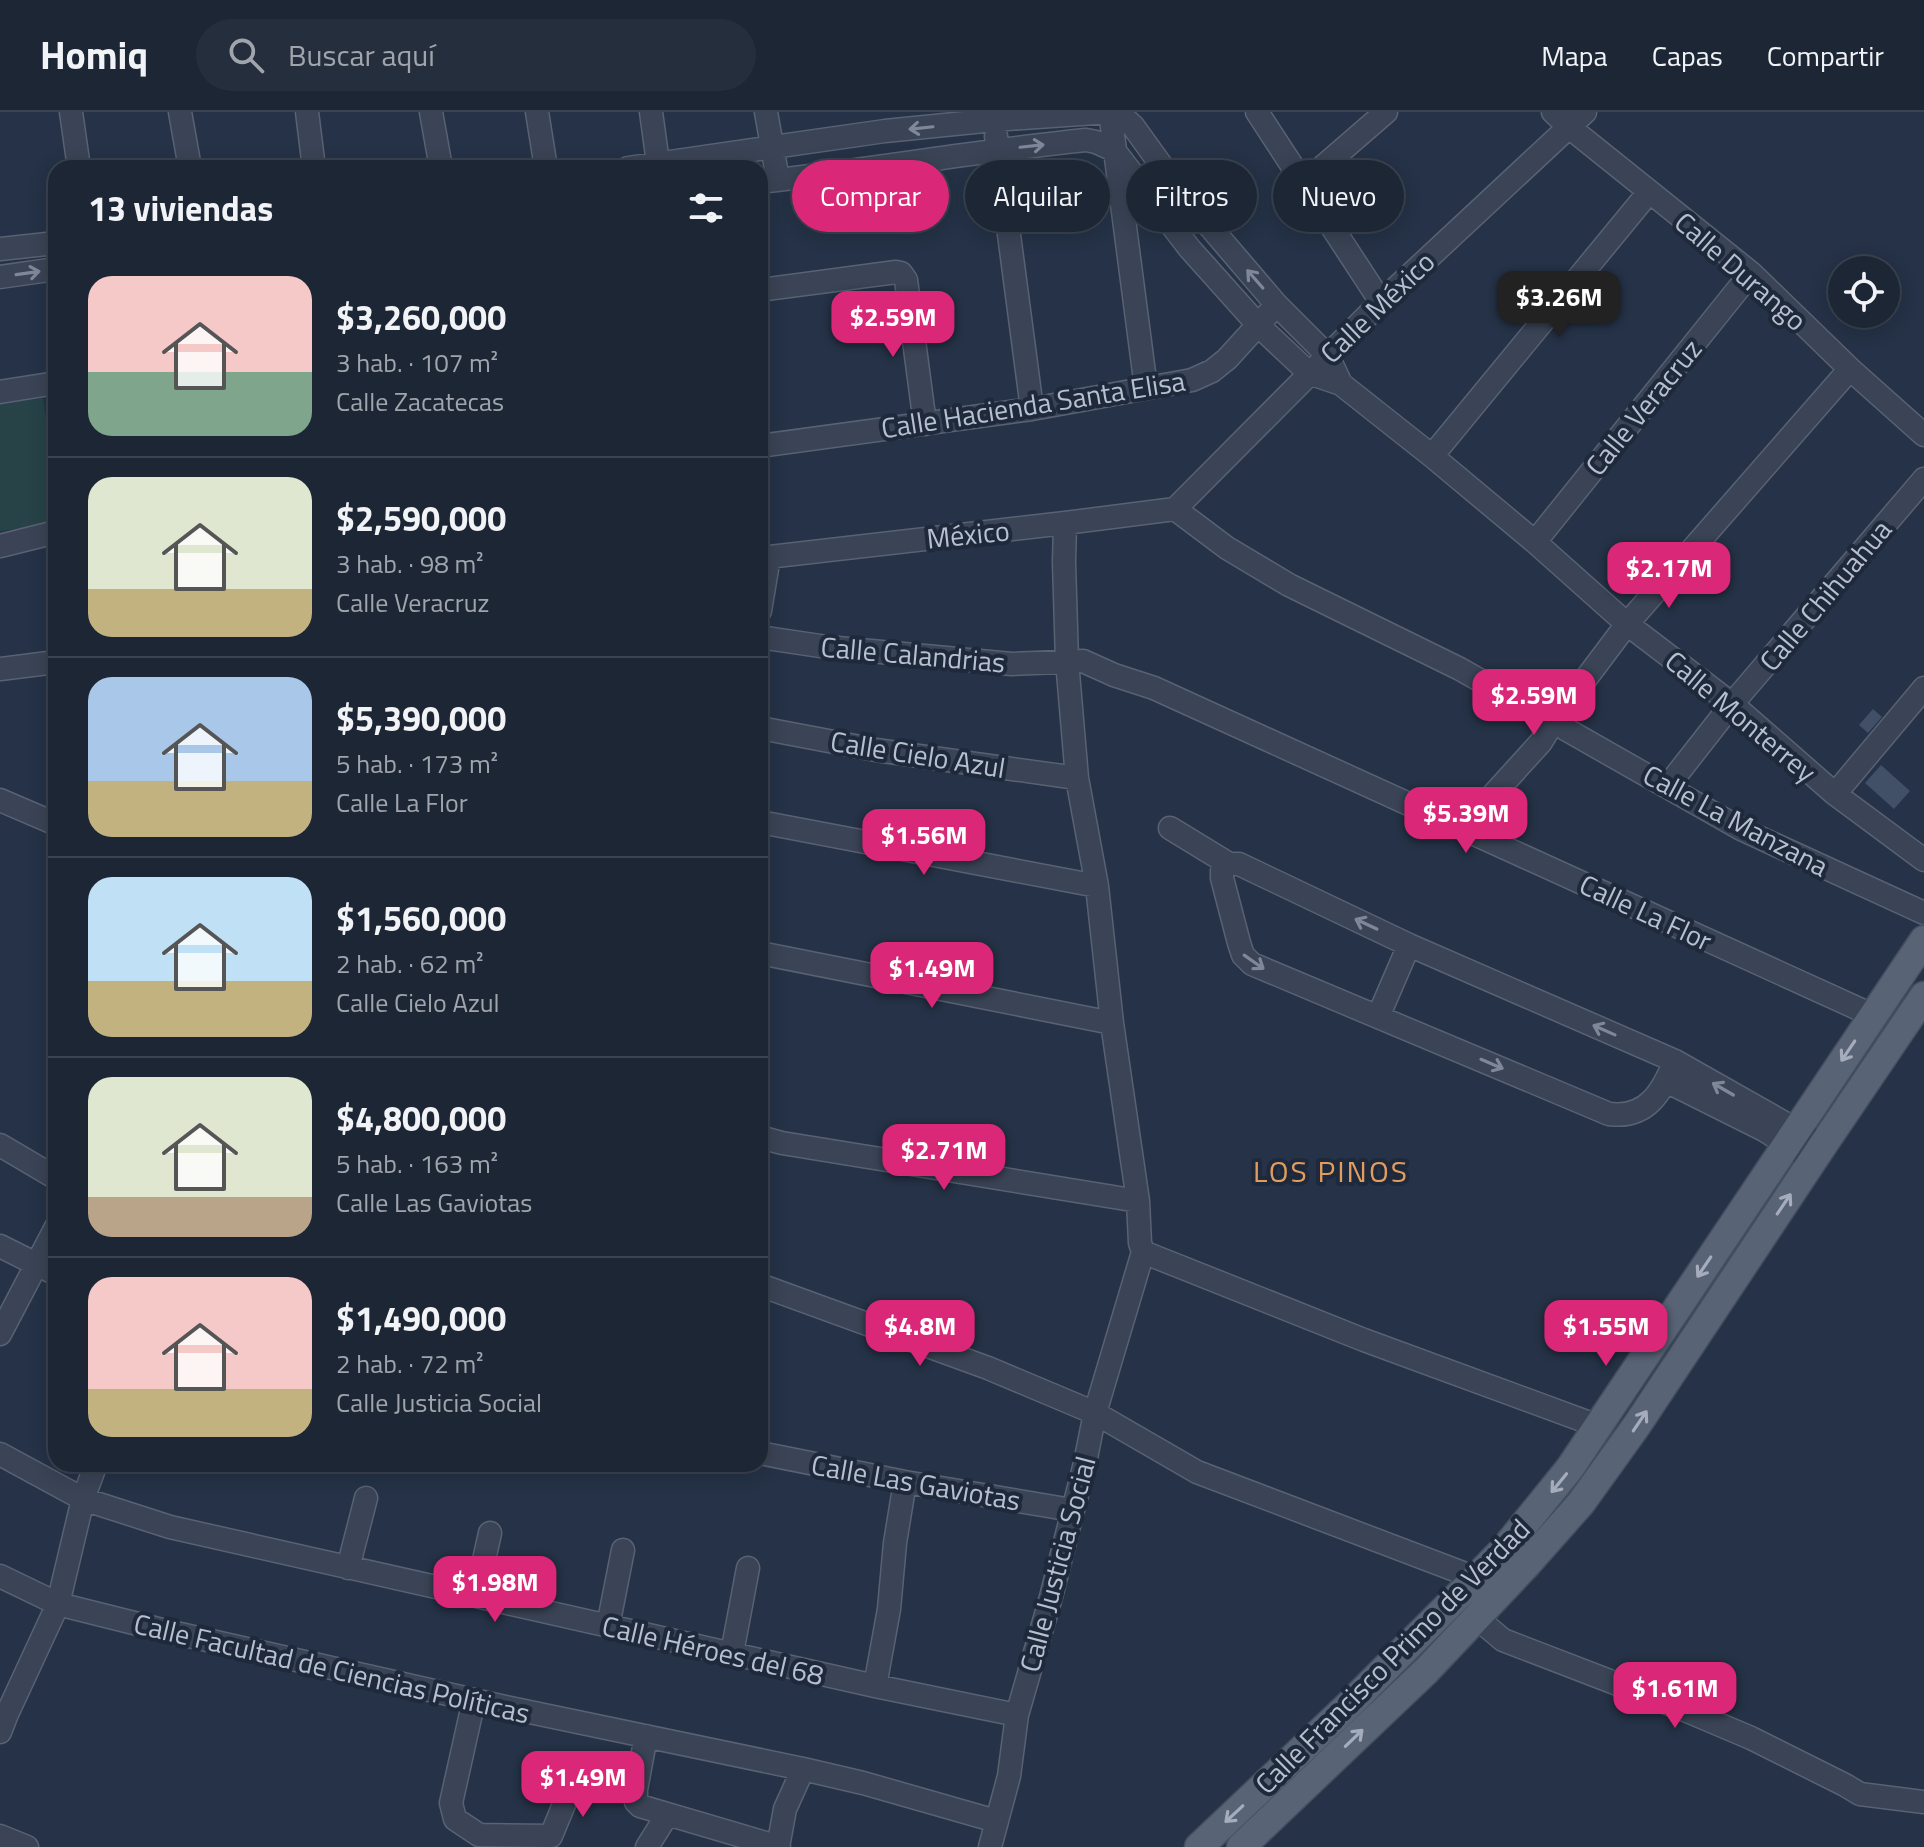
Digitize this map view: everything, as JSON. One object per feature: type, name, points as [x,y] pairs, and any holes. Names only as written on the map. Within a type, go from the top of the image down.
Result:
[{"type":"main road","name":"Calle Francisco Primo de Verdad","points":[[1199,1847],[1456,1599],[1506,1547],[1570,1468],[1924,940]]},
{"type":"main road","name":"Calle Francisco Primo de Verdad","points":[[1241,1847],[1426,1671],[1554,1535],[1590,1492],[1924,996]]},
{"type":"street","points":[[71,112],[78,160]]},
{"type":"street","points":[[180,112],[189,160]]},
{"type":"street","points":[[307,112],[313,160]]},
{"type":"street","points":[[431,112],[440,160]]},
{"type":"street","points":[[537,112],[545,160]]},
{"type":"street","points":[[651,112],[658,160]]},
{"type":"street","points":[[766,112],[772,147],[769,181],[1086,140],[1114,150],[1190,249],[1259,326],[1309,373]]},
{"type":"street","points":[[679,160],[772,147],[884,122],[1110,112],[1123,117],[1133,126],[1182,194],[1276,304],[1328,356]]},
{"type":"street","points":[[1110,112],[1146,388]]},
{"type":"street","points":[[1257,112],[1289,160]]},
{"type":"street","points":[[1331,160],[1386,112]]},
{"type":"street","points":[[994,116],[1032,409]]},
{"type":"street","name":"Calle Durango","points":[[1569,117],[1649,192],[1751,273],[1850,369],[1924,435]]},
{"type":"street","name":"Calle México","points":[[1175,509],[1569,117]]},
{"type":"street","points":[[1432,456],[1649,192]]},
{"type":"street","points":[[1336,232],[1381,302]]},
{"type":"street","points":[[0,249],[48,244]]},
{"type":"street","points":[[0,277],[48,270]]},
{"type":"street","points":[[768,289],[901,273],[906,280],[925,424]]},
{"type":"street","name":"Calle Veracruz","points":[[1535,542],[1751,273]]},
{"type":"street","name":"Calle Hacienda Santa Elisa","points":[[768,445],[1032,409],[1192,380],[1212,371],[1259,326],[1276,304]]},
{"type":"street","name":"Calle Monterrey","points":[[1328,356],[1341,384]]},
{"type":"street","points":[[1463,828],[1541,742],[1627,624],[1850,369]]},
{"type":"street","name":"Calle Monterrey","points":[[1309,373],[1341,384],[1432,456],[1627,624],[1732,704],[1835,794],[1924,860]]},
{"type":"street","points":[[0,392],[48,384]]},
{"type":"street","name":"Calle Chihuahua","points":[[1667,787],[1732,704],[1924,479]]},
{"type":"street","name":"México","points":[[768,557],[1175,509]]},
{"type":"street","name":"Calle La Manzana","points":[[1175,509],[1227,548],[1289,585],[1460,669],[1741,829],[1924,913]]},
{"type":"street","points":[[1065,523],[1067,661],[1077,778],[1097,886],[1143,1252],[1364,1340],[1598,1426]]},
{"type":"street","points":[[0,546],[48,534]]},
{"type":"street","name":"Calle Calandrias","points":[[768,638],[856,650],[1012,664],[1067,661]]},
{"type":"street","name":"Calle La Flor","points":[[1067,661],[1083,661],[1154,688],[1872,1015]]},
{"type":"street","points":[[0,669],[48,666]]},
{"type":"street","points":[[1835,794],[1924,688]]},
{"type":"street","name":"Calle Cielo Azul","points":[[768,730],[876,750],[1077,778]]},
{"type":"street","points":[[0,800],[48,821]]},
{"type":"street","points":[[768,824],[1097,886]]},
{"type":"street","points":[[1170,828],[1229,864],[1239,864],[1671,1071],[1818,1153]]},
{"type":"street","points":[[1229,864],[1222,870],[1222,878],[1243,955],[1252,964],[1609,1114],[1624,1116],[1638,1112],[1650,1102],[1671,1071]]},
{"type":"street","points":[[1378,1017],[1409,945]]},
{"type":"street","points":[[768,955],[1112,1023]]},
{"type":"street","points":[[768,1139],[1138,1201]]},
{"type":"street","points":[[0,1145],[48,1173]]},
{"type":"street","points":[[0,1246],[47,1269],[0,1334]]},
{"type":"street","name":"Calle Justicia Social","points":[[990,1847],[1009,1776],[1017,1715],[1051,1597],[1095,1413],[1143,1252]]},
{"type":"street","points":[[768,1288],[988,1368],[1095,1413],[1197,1472],[1476,1578]]},
{"type":"street","name":"Calle Héroes del 68","points":[[0,1454],[83,1499],[170,1527],[875,1686],[1017,1715]]},
{"type":"street","name":"Calle Las Gaviotas","points":[[768,1455],[1072,1510]]},
{"type":"street","points":[[2,1719],[58,1604],[83,1499],[93,1472]]},
{"type":"street","points":[[875,1686],[889,1609],[905,1482]]},
{"type":"street","points":[[348,1568],[366,1498]]},
{"type":"street","points":[[476,1596],[490,1533]]},
{"type":"street","points":[[608,1626],[623,1550]]},
{"type":"street","points":[[732,1653],[748,1568]]},
{"type":"street","name":"Calle Facultad de Ciencias Políticas","points":[[0,1576],[58,1604],[158,1629],[803,1769],[996,1821]]},
{"type":"street","points":[[1456,1599],[1503,1640],[1672,1704],[1751,1738],[1860,1794],[1924,1802]]},
{"type":"street","points":[[474,1700],[451,1803],[455,1819],[479,1835],[551,1836],[572,1785],[636,1790]]},
{"type":"street","points":[[646,1736],[636,1790],[636,1802],[640,1806],[779,1847],[785,1809],[803,1769]]},
{"type":"street","points":[[647,1847],[667,1815]]},
{"type":"street","points":[[0,1836],[27,1847]]},
{"type":"green space","points":[[43,398],[48,432],[48,525],[0,531],[0,404]]},
{"type":"building","points":[[1873,709],[1882,717],[1868,733],[1859,725]]},
{"type":"building","points":[[1881,765],[1910,791],[1894,809],[1865,783]]},
{"type":"district","name":"LOS PINOS","points":[[1331,1171]]}]
